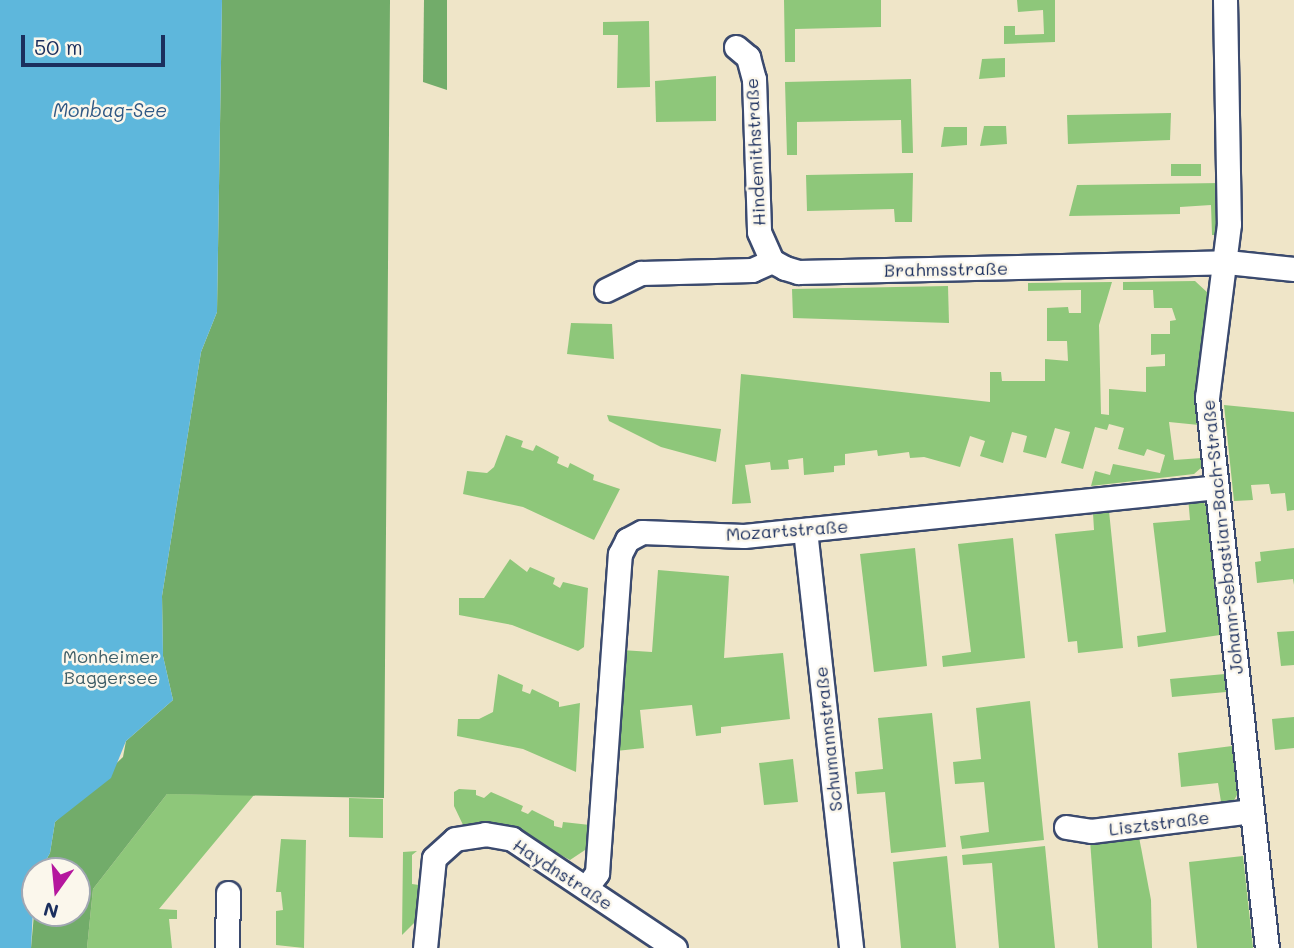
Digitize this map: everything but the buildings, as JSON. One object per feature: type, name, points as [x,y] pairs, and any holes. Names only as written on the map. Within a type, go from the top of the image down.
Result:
[{"type":"street","name":"Johann-Sebastian-Bach-Straße","points":[[1225,0],[1227,262],[1207,397],[1267,948]]},
{"type":"street","name":"Hindemithstraße","points":[[736,47],[748,57],[754,79],[758,232],[772,261]]},
{"type":"street","name":"Brahmsstraße","points":[[772,261],[798,272],[1227,262],[1294,269]]},
{"type":"street","points":[[606,290],[640,273],[752,270],[772,261]]},
{"type":"street","name":"Mozartstraße","points":[[586,887],[597,873],[620,554],[627,540],[642,531],[744,537],[1216,487]]},
{"type":"street","name":"Schumannstraße","points":[[805,530],[851,948]]},
{"type":"street","name":"Lisztstraße","points":[[1066,827],[1090,831],[1252,811]]},
{"type":"street","name":"Haydnstraße","points":[[425,948],[429,886],[434,858],[456,839],[485,834],[512,839],[674,948]]},
{"type":"street","points":[[227,948],[228,892]]},
{"type":"green space","points":[[222,0],[390,0],[384,798],[167,794],[93,889],[91,909],[91,857],[48,857],[55,822],[123,757],[126,741],[173,700],[163,656],[162,596],[201,352],[217,312]]},
{"type":"green space","points":[[424,0],[447,0],[447,90],[423,82]]},
{"type":"green space","points":[[784,0],[881,0],[881,27],[795,29],[795,62],[785,62]]},
{"type":"green space","points":[[1017,0],[1055,0],[1055,42],[1004,44],[1004,26],[1015,26],[1015,35],[1044,34],[1043,10],[1018,12]]},
{"type":"green space","points":[[649,21],[650,87],[617,88],[618,35],[603,35],[603,22]]},
{"type":"green space","points":[[1005,58],[1005,77],[979,79],[982,59]]},
{"type":"green space","points":[[716,76],[716,121],[656,122],[655,81]]},
{"type":"green space","points":[[911,79],[913,153],[902,153],[901,120],[797,122],[797,155],[787,155],[785,82]]},
{"type":"green space","points":[[1171,113],[1170,140],[1068,144],[1067,115]]},
{"type":"green space","points":[[984,126],[1006,126],[1007,144],[980,146]]},
{"type":"green space","points":[[944,127],[967,127],[967,145],[941,147]]},
{"type":"green space","points":[[1171,164],[1201,164],[1201,176],[1171,176]]},
{"type":"green space","points":[[913,173],[912,222],[895,222],[894,209],[807,211],[806,175]]},
{"type":"green space","points":[[1221,183],[1218,235],[1212,235],[1211,205],[1180,207],[1180,214],[1069,216],[1077,185]]},
{"type":"green space","points":[[1195,281],[1209,294],[1197,377],[1199,425],[1169,422],[1174,460],[1202,458],[1202,467],[1194,474],[1091,486],[1095,471],[1110,475],[1113,464],[1160,473],[1165,455],[1147,449],[1144,456],[1118,449],[1124,428],[1109,424],[1107,430],[1095,427],[1083,469],[1061,463],[1070,432],[1055,428],[1046,458],[1023,452],[1027,436],[1012,432],[1003,463],[980,456],[985,441],[970,436],[960,467],[924,457],[910,458],[909,452],[878,456],[877,450],[845,454],[845,465],[834,466],[834,472],[804,475],[803,458],[788,460],[789,469],[771,470],[770,462],[745,465],[751,503],[732,504],[741,374],[990,402],[990,372],[1001,372],[1002,381],[1045,381],[1045,359],[1068,361],[1067,341],[1047,341],[1047,308],[1068,307],[1069,313],[1081,313],[1081,290],[1028,291],[1028,283],[1112,282],[1099,325],[1101,414],[1109,415],[1109,389],[1146,392],[1146,367],[1165,366],[1165,354],[1151,355],[1151,334],[1170,334],[1170,321],[1176,320],[1172,308],[1154,308],[1153,290],[1123,290],[1123,282]]},
{"type":"green space","points":[[948,286],[949,323],[793,318],[792,289]]},
{"type":"green space","points":[[571,323],[612,324],[614,359],[567,354]]},
{"type":"green space","points":[[1224,405],[1294,412],[1294,510],[1287,511],[1285,493],[1271,494],[1269,484],[1251,485],[1253,500],[1234,501]]},
{"type":"green space","points":[[607,415],[721,429],[716,462],[661,447],[609,421]]},
{"type":"green space","points":[[506,435],[523,441],[521,447],[533,451],[536,445],[559,457],[557,463],[568,468],[570,463],[594,475],[593,480],[620,489],[594,540],[523,507],[463,494],[467,471],[487,473],[494,467]]},
{"type":"green space","points":[[1188,497],[1201,498],[1207,508],[1220,635],[1138,647],[1137,636],[1166,632],[1153,523],[1190,520]]},
{"type":"green space","points":[[1109,511],[1123,648],[1078,653],[1077,641],[1068,642],[1055,534],[1094,530],[1093,513]]},
{"type":"green space","points":[[1013,538],[1025,658],[943,667],[942,656],[971,652],[958,544]]},
{"type":"green space","points":[[915,548],[927,666],[874,672],[860,554]]},
{"type":"green space","points":[[1294,548],[1294,585],[1293,579],[1257,583],[1255,562],[1261,561],[1260,552]]},
{"type":"green space","points":[[510,559],[527,572],[530,567],[555,578],[553,584],[560,588],[563,582],[588,588],[584,647],[578,651],[512,625],[459,615],[459,598],[484,598]]},
{"type":"green space","points":[[658,570],[729,576],[724,658],[783,653],[790,719],[721,727],[721,733],[696,736],[692,705],[640,710],[644,748],[616,751],[621,650],[652,652]]},
{"type":"green space","points":[[1294,631],[1294,665],[1281,666],[1277,632]]},
{"type":"green space","points":[[498,674],[523,685],[522,691],[530,694],[532,689],[559,702],[559,707],[580,703],[576,772],[523,749],[457,736],[458,719],[479,719],[493,712]]},
{"type":"green space","points":[[1225,674],[1226,692],[1172,697],[1170,679]]},
{"type":"green space","points":[[1030,701],[1044,840],[962,849],[960,836],[989,832],[984,782],[955,784],[953,762],[981,759],[976,708]]},
{"type":"green space","points":[[932,713],[946,847],[891,853],[885,792],[857,794],[855,772],[883,769],[878,718]]},
{"type":"green space","points":[[1294,717],[1294,748],[1275,750],[1272,719]]},
{"type":"green space","points":[[1232,746],[1238,793],[1231,806],[1222,808],[1218,783],[1181,787],[1178,753]]},
{"type":"green space","points":[[793,759],[798,802],[764,805],[759,763]]},
{"type":"green space","points":[[459,789],[476,790],[476,795],[484,798],[491,792],[523,806],[521,811],[528,814],[532,810],[554,821],[554,826],[562,828],[563,822],[590,825],[588,848],[570,860],[506,826],[464,827],[454,806],[454,792]]},
{"type":"green space","points":[[167,794],[254,795],[159,909],[177,910],[177,919],[169,919],[172,948],[87,948],[93,889]]},
{"type":"green space","points":[[349,798],[383,799],[383,838],[349,837]]},
{"type":"green space","points":[[1139,837],[1151,900],[1152,948],[1098,948],[1090,840]]},
{"type":"green space","points":[[281,839],[306,840],[304,948],[276,945],[276,911],[283,910],[281,892],[276,892]]},
{"type":"green space","points":[[1045,846],[1055,948],[999,948],[992,863],[963,865],[962,855]]},
{"type":"green space","points":[[417,851],[412,855],[412,884],[419,885],[417,920],[402,935],[403,852]]},
{"type":"green space","points":[[947,856],[956,948],[901,948],[893,862]]},
{"type":"green space","points":[[1243,856],[1253,948],[1197,948],[1189,862]]},
{"type":"green space","points":[[33,927],[89,927],[87,948],[31,948]]},
{"type":"water","name":"Monbag-See","points":[[0,0],[222,0],[217,312],[201,352],[162,596],[163,656],[173,700],[126,741],[111,778],[55,822],[48,857],[21,857],[21,927],[32,927],[31,948],[0,948]]},
{"type":"park label","name":"Monheimer Baggersee","points":[[111,667]]}]
